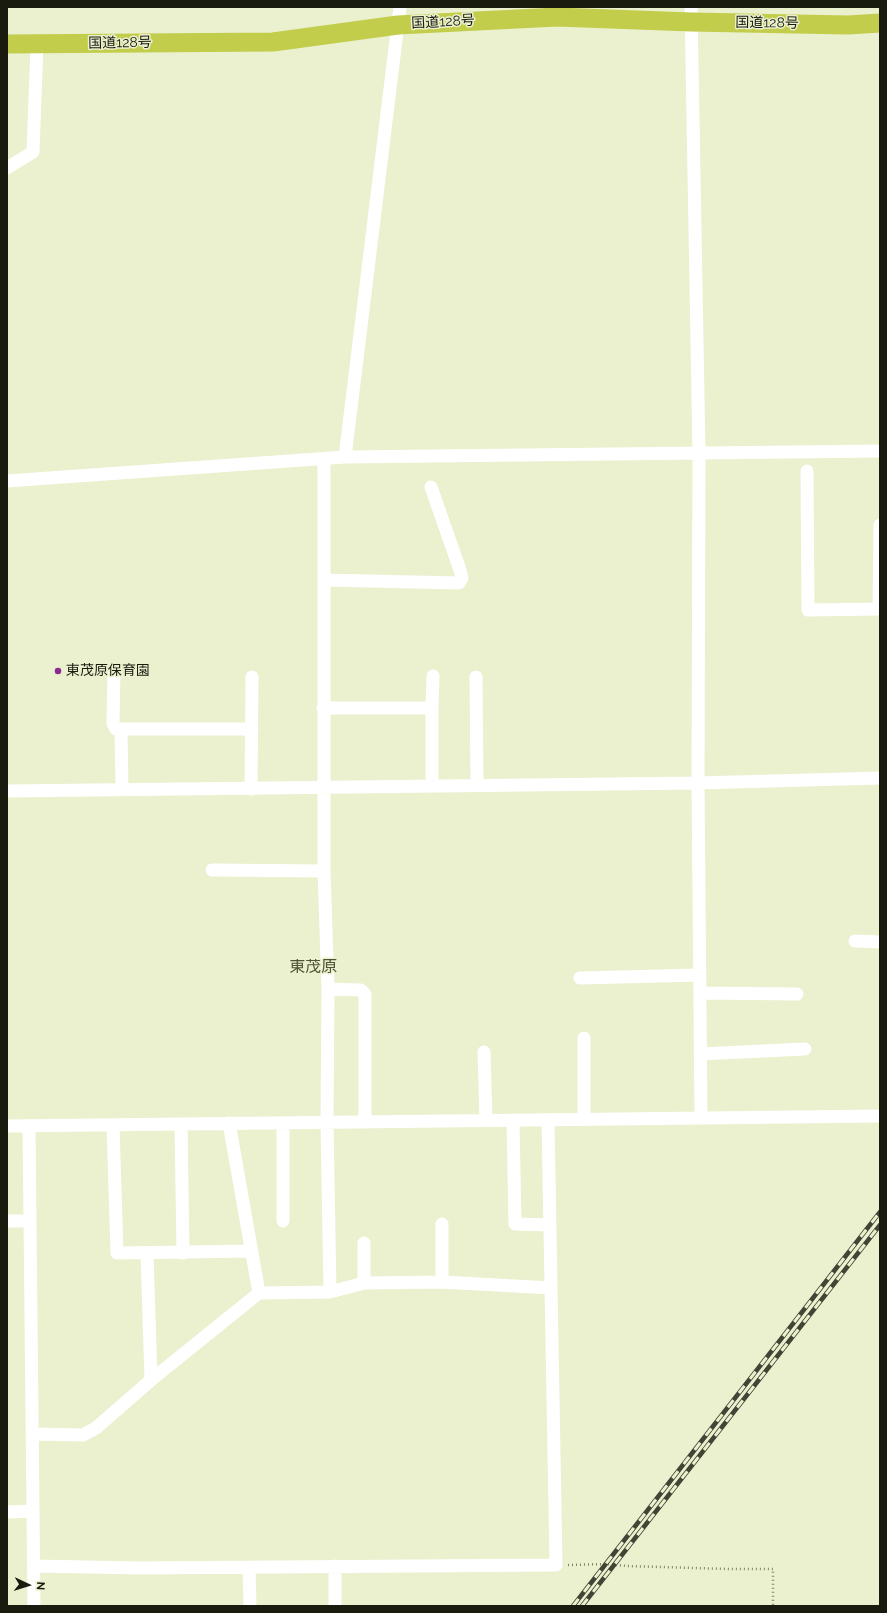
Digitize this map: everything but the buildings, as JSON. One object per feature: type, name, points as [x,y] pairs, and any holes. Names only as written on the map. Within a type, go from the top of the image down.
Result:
[{"type":"highway","name":"国道128号","points":[[7,44],[273,42],[399,16],[557,17],[691,14],[848,25],[880,23]]},
{"type":"street","points":[[691,14],[699,453],[698,783],[701,1118]]},
{"type":"street","points":[[345,457],[399,16]]},
{"type":"street","points":[[7,168],[33,152],[37,44]]},
{"type":"street","points":[[7,481],[345,457],[880,451]]},
{"type":"street","points":[[324,459],[324,871],[328,989],[327,1122],[330,1292]]},
{"type":"street","points":[[807,471],[808,610],[880,609],[880,525]]},
{"type":"street","points":[[324,580],[460,583],[462,578],[460,570],[430,487]]},
{"type":"street","points":[[114,672],[113,724],[116,729],[252,729]]},
{"type":"street","points":[[432,785],[433,676]]},
{"type":"street","points":[[251,788],[252,677]]},
{"type":"street","points":[[476,677],[477,786]]},
{"type":"street","points":[[323,708],[432,708]]},
{"type":"street","points":[[122,729],[122,789]]},
{"type":"street","points":[[7,791],[698,783],[880,778]]},
{"type":"street","points":[[212,870],[324,871]]},
{"type":"street","points":[[855,941],[880,942]]},
{"type":"street","points":[[580,978],[700,976]]},
{"type":"street","points":[[328,989],[361,990],[365,994],[365,1122]]},
{"type":"street","points":[[701,993],[797,994]]},
{"type":"street","points":[[584,1038],[584,1119]]},
{"type":"street","points":[[700,1054],[805,1049]]},
{"type":"street","points":[[484,1052],[486,1120]]},
{"type":"street","points":[[7,1126],[880,1116]]},
{"type":"street","points":[[513,1120],[515,1224],[549,1225]]},
{"type":"street","points":[[34,1566],[249,1568],[556,1565],[548,1120]]},
{"type":"street","points":[[229,1123],[259,1293]]},
{"type":"street","points":[[283,1123],[283,1221]]},
{"type":"street","points":[[181,1124],[183,1253]]},
{"type":"street","points":[[113,1125],[117,1253],[147,1254],[251,1251]]},
{"type":"street","points":[[29,1126],[34,1606]]},
{"type":"street","points":[[7,1221],[30,1221]]},
{"type":"street","points":[[442,1224],[442,1282]]},
{"type":"street","points":[[364,1243],[364,1283]]},
{"type":"street","points":[[147,1254],[151,1380]]},
{"type":"street","points":[[32,1434],[83,1435],[96,1428],[151,1380],[259,1293],[330,1292],[364,1283],[442,1282],[551,1288]]},
{"type":"street","points":[[7,1512],[33,1511]]},
{"type":"street","points":[[334,1606],[335,1566]]},
{"type":"street","points":[[249,1568],[250,1606]]},
{"type":"path","points":[[556,1565],[606,1564],[721,1569],[772,1569],[773,1606]]},
{"type":"railway","points":[[573,1606],[880,1212]]},
{"type":"railway","points":[[582,1606],[880,1225]]},
{"type":"place","name":"東茂原保育園","points":[[58,671]]},
{"type":"district","name":"東茂原","points":[[313,967]]}]
